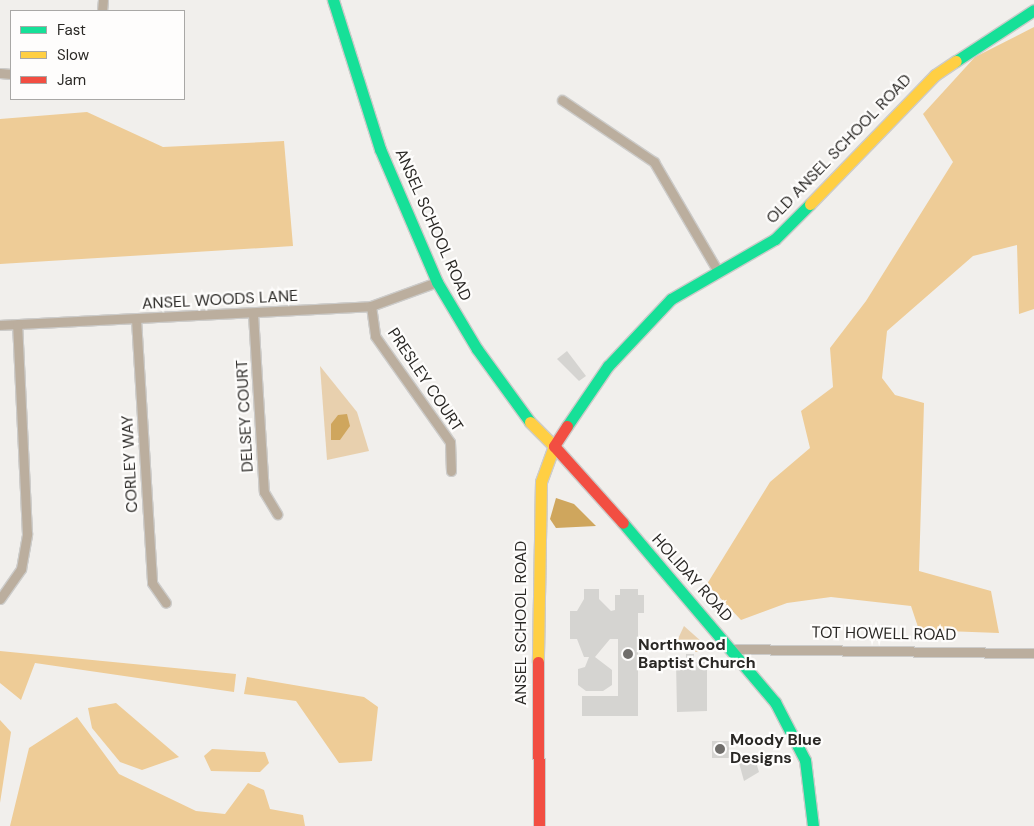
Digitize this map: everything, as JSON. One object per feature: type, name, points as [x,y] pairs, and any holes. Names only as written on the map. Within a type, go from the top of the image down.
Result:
[{"type":"street","name":"ANSEL SCHOOL ROAD","points":[[333,0],[380,149],[437,282],[477,349],[524,416],[554,446],[541,482],[538,539],[539,826]]},
{"type":"street","name":"OLD ANSEL SCHOOL ROAD","points":[[554,446],[632,338],[671,299],[717,270],[759,250],[791,225],[935,74],[1034,10]]},
{"type":"street","points":[[562,100],[654,162],[717,270]]},
{"type":"street","name":"ANSEL WOODS LANE","points":[[0,325],[253,314],[370,306],[437,282]]},
{"type":"street","name":"PRESLEY COURT","points":[[370,306],[375,336],[450,442],[451,471]]},
{"type":"street","name":"DELSEY COURT","points":[[253,314],[264,492],[277,514]]},
{"type":"street","name":"CORLEY WAY","points":[[136,319],[152,583],[166,603]]},
{"type":"street","points":[[0,599],[21,569],[27,534],[17,324]]},
{"type":"street","name":"HOLIDAY ROAD","points":[[554,446],[734,649],[775,702],[799,744],[809,780],[813,826]]},
{"type":"street","name":"TOT HOWELL ROAD","points":[[734,649],[1034,653]]},
{"type":"shaded area","points":[[1034,27],[1034,309],[1019,314],[1017,245],[973,256],[887,331],[882,378],[895,395],[924,403],[919,571],[991,591],[999,633],[919,630],[911,606],[831,597],[787,603],[741,620],[707,584],[770,482],[810,448],[801,411],[833,387],[830,348],[866,301],[953,162],[923,114],[975,57]]},
{"type":"shaded area","points":[[87,112],[163,147],[284,141],[293,246],[0,264],[0,119]]},
{"type":"shaded area","points":[[320,366],[357,412],[369,451],[327,460]]},
{"type":"shaded area","points":[[347,414],[350,426],[340,440],[331,440],[331,424],[338,415]]},
{"type":"shaded area","points":[[556,498],[574,504],[596,526],[556,528],[550,519]]},
{"type":"shaded area","points":[[684,626],[702,642],[701,652],[677,652],[676,643]]},
{"type":"shaded area","points":[[0,651],[236,674],[234,692],[35,663],[21,700],[0,683]]},
{"type":"shaded area","points":[[247,677],[364,697],[378,707],[372,761],[339,763],[296,701],[244,694]]},
{"type":"shaded area","points":[[116,703],[179,757],[142,770],[120,762],[92,728],[88,708]]},
{"type":"shaded area","points":[[77,717],[119,774],[196,811],[225,814],[248,783],[264,790],[270,809],[303,815],[305,826],[10,826],[29,748]]},
{"type":"shaded area","points":[[0,720],[11,732],[0,803]]},
{"type":"shaded area","points":[[212,749],[265,752],[269,763],[260,772],[211,771],[204,756]]},
{"type":"building","points":[[567,351],[586,376],[579,381],[557,359]]},
{"type":"building","name":"Northwood Baptist Church","points":[[584,589],[599,589],[599,599],[611,611],[615,610],[615,595],[620,595],[620,589],[638,589],[638,595],[644,595],[644,613],[638,613],[638,716],[582,716],[582,696],[618,696],[618,639],[610,639],[595,657],[612,670],[612,685],[603,691],[586,691],[578,685],[578,669],[585,667],[589,657],[584,657],[577,639],[570,639],[570,611],[577,611],[584,599]]},
{"type":"building","points":[[686,654],[694,654],[694,662],[707,662],[707,711],[677,712],[676,662],[686,662]]},
{"type":"building","name":"Moody Blue Designs","points":[[712,741],[729,741],[729,758],[712,758]]},
{"type":"building","points":[[755,759],[759,772],[744,781],[739,763]]},
{"type":"traffic: fast","points":[[333,0],[380,149],[437,282],[477,349],[530,422]]},
{"type":"traffic: fast","points":[[956,61],[1034,10]]},
{"type":"traffic: fast","points":[[567,426],[608,366],[671,299],[775,239],[810,204]]},
{"type":"traffic: fast","points":[[623,523],[775,702],[805,760],[813,826]]},
{"type":"traffic: slow","points":[[810,204],[935,75],[956,61]]},
{"type":"traffic: slow","points":[[530,422],[554,446],[541,482],[538,662]]},
{"type":"traffic: jam","points":[[567,426],[554,446],[623,523]]},
{"type":"traffic: jam","points":[[538,662],[539,826]]},
{"type":"place","name":"Northwood Baptist Church","points":[[628,654]]},
{"type":"place","name":"Moody Blue Designs","points":[[720,749]]}]
